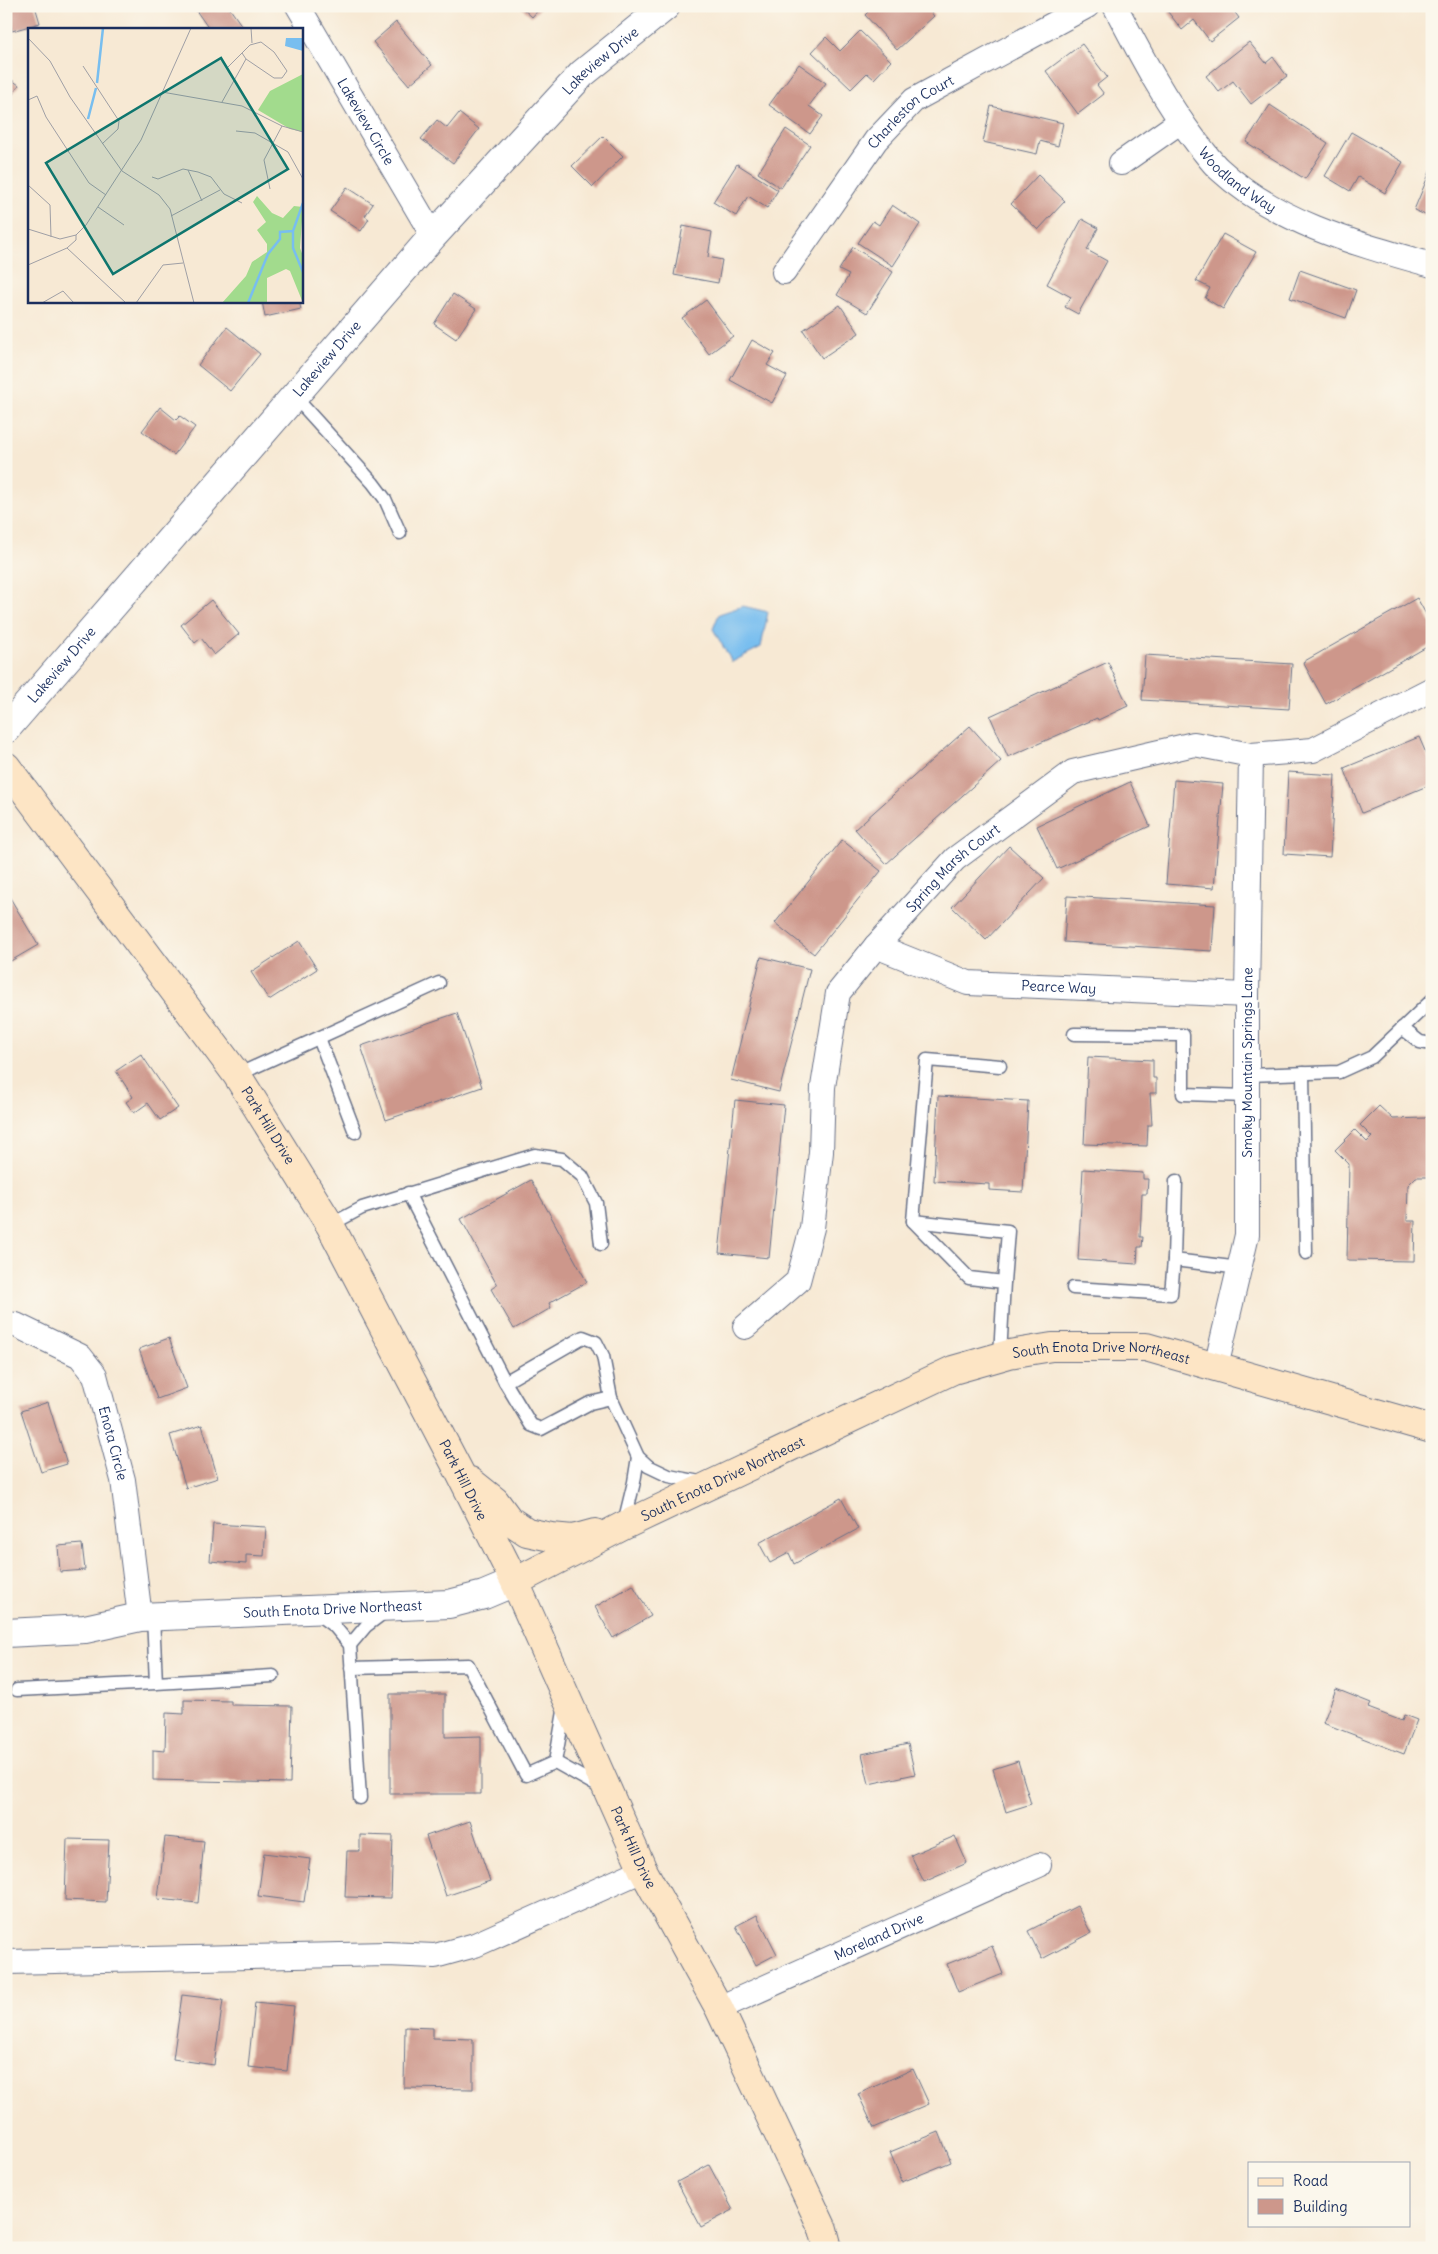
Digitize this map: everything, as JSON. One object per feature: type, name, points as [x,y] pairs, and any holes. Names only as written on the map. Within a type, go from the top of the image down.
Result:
[{"type":"main road","name":"Park Hill Drive","points":[[6,766],[238,1075],[330,1226],[515,1582],[643,1870],[719,2008],[823,2229],[828,2248]]},
{"type":"main road","name":"South Enota Drive Northeast","points":[[515,1582],[623,1526],[954,1370],[1000,1356],[1052,1347],[1146,1347],[1432,1429]]},
{"type":"main road","points":[[460,1473],[495,1501],[509,1520],[527,1532],[573,1539],[623,1526]]},
{"type":"street","name":"Lakeview Circle","points":[[298,6],[433,236]]},
{"type":"street","name":"Lakeview Drive","points":[[6,728],[433,236],[582,74],[666,6]]},
{"type":"street","name":"Charleston Court","points":[[784,272],[876,140],[914,100],[1087,6]]},
{"type":"street","name":"Woodland Way","points":[[1115,6],[1152,77],[1180,121],[1218,168],[1248,193],[1301,223],[1362,245],[1432,265]]},
{"type":"street","points":[[1121,163],[1180,121]]},
{"type":"street","name":"Spring Marsh Court","points":[[746,1327],[798,1281],[812,1228],[821,1152],[823,1087],[838,993],[876,946],[954,859],[1073,772],[1194,744],[1251,755],[1313,750],[1432,689]]},
{"type":"street","name":"Smoky Mountain Springs Lane","points":[[1216,1367],[1247,1235],[1247,995],[1251,755]]},
{"type":"street","name":"Pearce Way","points":[[876,946],[968,983],[1247,995]]},
{"type":"street","name":"Enota Circle","points":[[6,1324],[16,1326],[80,1356],[95,1376],[123,1480],[146,1617]]},
{"type":"street","name":"South Enota Drive Northeast","points":[[6,1633],[86,1629],[146,1617],[449,1604],[484,1595],[515,1582]]},
{"type":"street","name":"Moreland Drive","points":[[719,2008],[1040,1865]]},
{"type":"street","points":[[6,1962],[387,1954],[434,1956],[474,1945],[643,1870]]},
{"type":"lane","points":[[294,396],[373,483],[385,499],[400,533]]},
{"type":"lane","points":[[238,1075],[440,983]]},
{"type":"lane","points":[[1074,1034],[1183,1035],[1183,1094],[1247,1085],[1303,1073],[1339,1072],[1372,1057],[1432,1000]]},
{"type":"lane","points":[[1402,1028],[1420,1042],[1432,1044]]},
{"type":"lane","points":[[319,1038],[355,1132]]},
{"type":"lane","points":[[912,1221],[927,1060],[1000,1066]]},
{"type":"lane","points":[[1303,1073],[1306,1253]]},
{"type":"lane","points":[[330,1226],[362,1208],[535,1155],[562,1159],[582,1176],[596,1203],[601,1244]]},
{"type":"lane","points":[[1073,1288],[1171,1294],[1176,1181]]},
{"type":"lane","points":[[408,1193],[505,1382],[531,1425],[541,1429],[590,1403],[611,1398]]},
{"type":"lane","points":[[912,1221],[969,1278],[1004,1282]]},
{"type":"lane","points":[[912,1221],[1008,1231],[1000,1356]]},
{"type":"lane","points":[[1174,1260],[1240,1268]]},
{"type":"lane","points":[[505,1382],[583,1337],[596,1342],[603,1356],[611,1398],[638,1456],[648,1466],[669,1476],[711,1484]]},
{"type":"lane","points":[[623,1526],[634,1482],[638,1456]]},
{"type":"lane","points":[[350,1645],[366,1626],[391,1607]]},
{"type":"lane","points":[[313,1611],[335,1627],[350,1645],[360,1798]]},
{"type":"lane","points":[[146,1617],[156,1683]]},
{"type":"lane","points":[[352,1668],[468,1665],[526,1775],[555,1762]]},
{"type":"lane","points":[[17,1690],[273,1676]]},
{"type":"lane","points":[[555,1762],[567,1699]]},
{"type":"lane","points":[[555,1762],[608,1792]]},
{"type":"water","points":[[743,606],[768,612],[761,647],[732,662],[713,629],[719,614]]},
{"type":"building","points":[[6,6],[35,6],[40,23],[12,31]]},
{"type":"building","points":[[193,6],[228,6],[243,28],[208,28]]},
{"type":"building","points":[[520,6],[542,6],[532,17]]},
{"type":"building","points":[[874,6],[925,6],[934,16],[897,50],[865,15]]},
{"type":"building","points":[[1175,6],[1230,6],[1239,18],[1210,41],[1194,20],[1182,30],[1168,12]]},
{"type":"building","points":[[396,22],[432,65],[409,85],[373,42]]},
{"type":"building","points":[[860,31],[891,61],[874,79],[867,73],[851,89],[812,52],[826,37],[840,51]]},
{"type":"building","points":[[1249,42],[1266,63],[1273,57],[1287,76],[1251,104],[1233,81],[1219,92],[1206,76]]},
{"type":"building","points":[[1082,44],[1107,77],[1097,85],[1104,94],[1078,114],[1046,71]]},
{"type":"building","points":[[799,64],[826,83],[809,106],[823,116],[810,134],[769,105]]},
{"type":"building","points":[[6,76],[19,85],[6,103]]},
{"type":"building","points":[[1270,105],[1328,143],[1305,179],[1246,142]]},
{"type":"building","points":[[991,106],[1063,123],[1058,146],[1040,141],[1037,154],[983,142]]},
{"type":"building","points":[[459,113],[479,129],[453,163],[421,139],[437,120],[447,128]]},
{"type":"building","points":[[786,129],[810,145],[781,188],[758,173]]},
{"type":"building","points":[[1351,132],[1403,162],[1385,193],[1358,177],[1350,191],[1325,176]]},
{"type":"building","points":[[603,136],[623,156],[593,187],[572,166]]},
{"type":"building","points":[[737,164],[778,190],[767,208],[748,196],[736,216],[713,202]]},
{"type":"building","points":[[1432,167],[1432,218],[1414,210]]},
{"type":"building","points":[[1038,175],[1065,201],[1038,230],[1011,204]]},
{"type":"building","points":[[347,187],[373,204],[365,216],[369,219],[361,231],[330,211]]},
{"type":"building","points":[[892,205],[920,224],[893,266],[858,243],[873,221],[879,225]]},
{"type":"building","points":[[1082,219],[1098,228],[1087,250],[1107,261],[1078,314],[1065,307],[1071,297],[1047,284]]},
{"type":"building","points":[[683,226],[712,232],[708,257],[722,260],[718,283],[674,275]]},
{"type":"building","points":[[1223,234],[1256,252],[1223,309],[1205,298],[1210,288],[1196,281]]},
{"type":"building","points":[[853,247],[893,272],[867,313],[837,295],[849,275],[839,270]]},
{"type":"building","points":[[1300,270],[1356,290],[1346,318],[1290,298]]},
{"type":"building","points":[[453,294],[476,309],[456,339],[434,324]]},
{"type":"building","points":[[706,300],[733,336],[709,354],[682,318]]},
{"type":"building","points":[[262,302],[299,302],[301,309],[265,317]]},
{"type":"building","points":[[840,305],[859,333],[822,358],[803,330]]},
{"type":"building","points":[[227,327],[260,354],[230,391],[198,365]]},
{"type":"building","points":[[752,340],[775,353],[767,365],[787,376],[772,403],[730,380]]},
{"type":"building","points":[[160,407],[176,420],[180,416],[195,427],[174,455],[142,431]]},
{"type":"building","points":[[1417,598],[1432,625],[1432,644],[1326,704],[1303,662]]},
{"type":"building","points":[[211,600],[239,634],[214,655],[201,638],[195,643],[181,625]]},
{"type":"building","points":[[1145,655],[1292,664],[1289,709],[1142,700]]},
{"type":"building","points":[[1108,662],[1128,706],[1008,757],[990,716]]},
{"type":"building","points":[[970,726],[1001,761],[886,864],[855,829]]},
{"type":"building","points":[[1419,737],[1432,767],[1432,784],[1362,813],[1344,768]]},
{"type":"building","points":[[1288,772],[1335,775],[1330,857],[1284,854]]},
{"type":"building","points":[[1174,780],[1223,784],[1214,888],[1166,884]]},
{"type":"building","points":[[1130,782],[1150,826],[1057,869],[1037,826]]},
{"type":"building","points":[[842,840],[881,871],[814,954],[775,923]]},
{"type":"building","points":[[1009,846],[1044,878],[986,940],[952,907]]},
{"type":"building","points":[[6,891],[38,945],[9,962],[6,957]]},
{"type":"building","points":[[1067,896],[1215,905],[1212,951],[1064,942]]},
{"type":"building","points":[[299,941],[317,969],[269,1000],[251,972]]},
{"type":"building","points":[[761,957],[810,969],[779,1092],[731,1080]]},
{"type":"building","points":[[457,1013],[482,1087],[386,1120],[361,1046]]},
{"type":"building","points":[[141,1054],[178,1108],[160,1120],[148,1103],[134,1113],[126,1102],[133,1097],[116,1071]]},
{"type":"building","points":[[1088,1057],[1153,1060],[1153,1078],[1156,1078],[1156,1093],[1150,1093],[1152,1125],[1148,1125],[1147,1146],[1084,1144]]},
{"type":"building","points":[[938,1096],[1028,1101],[1023,1192],[989,1190],[989,1184],[934,1181]]},
{"type":"building","points":[[735,1100],[784,1105],[769,1258],[719,1253]]},
{"type":"building","points":[[1379,1106],[1393,1119],[1425,1118],[1432,1111],[1432,1177],[1416,1177],[1408,1185],[1407,1221],[1415,1221],[1414,1261],[1347,1260],[1349,1164],[1335,1150],[1355,1130],[1367,1142],[1372,1137],[1360,1125]]},
{"type":"building","points":[[1083,1169],[1143,1173],[1143,1179],[1148,1179],[1147,1194],[1142,1194],[1140,1237],[1143,1237],[1142,1247],[1138,1247],[1137,1264],[1078,1260]]},
{"type":"building","points":[[531,1180],[587,1282],[549,1303],[551,1308],[514,1329],[491,1289],[497,1285],[461,1219]]},
{"type":"building","points":[[169,1338],[187,1388],[157,1399],[139,1349]]},
{"type":"building","points":[[48,1402],[67,1464],[41,1472],[21,1411]]},
{"type":"building","points":[[202,1425],[218,1478],[186,1488],[170,1435]]},
{"type":"building","points":[[841,1498],[858,1529],[794,1564],[789,1553],[770,1563],[759,1543]]},
{"type":"building","points":[[213,1524],[266,1527],[264,1556],[246,1555],[246,1564],[210,1561]]},
{"type":"building","points":[[82,1544],[85,1570],[60,1572],[58,1546]]},
{"type":"building","points":[[633,1585],[651,1616],[613,1638],[595,1607]]},
{"type":"building","points":[[1336,1689],[1371,1703],[1368,1708],[1402,1721],[1404,1715],[1417,1720],[1404,1754],[1323,1723]]},
{"type":"building","points":[[390,1694],[445,1694],[445,1737],[481,1736],[481,1794],[390,1794]]},
{"type":"building","points":[[184,1700],[231,1701],[231,1705],[292,1706],[290,1783],[153,1780],[153,1750],[165,1751],[166,1713],[184,1714]]},
{"type":"building","points":[[908,1744],[915,1774],[869,1784],[862,1754]]},
{"type":"building","points":[[1018,1761],[1031,1804],[1006,1812],[993,1769]]},
{"type":"building","points":[[470,1821],[490,1881],[446,1896],[426,1836]]},
{"type":"building","points":[[360,1835],[393,1836],[391,1898],[345,1897],[347,1851],[360,1851]]},
{"type":"building","points":[[955,1836],[967,1863],[924,1882],[911,1855]]},
{"type":"building","points":[[165,1837],[204,1841],[198,1903],[158,1899]]},
{"type":"building","points":[[67,1839],[109,1840],[106,1902],[65,1900]]},
{"type":"building","points":[[264,1853],[310,1859],[304,1902],[258,1896]]},
{"type":"building","points":[[1077,1906],[1091,1933],[1042,1959],[1028,1931]]},
{"type":"building","points":[[757,1915],[777,1954],[756,1965],[736,1926]]},
{"type":"building","points":[[992,1946],[1003,1974],[958,1992],[947,1964]]},
{"type":"building","points":[[182,1995],[223,2000],[214,2065],[173,2059]]},
{"type":"building","points":[[255,2002],[294,2006],[287,2071],[248,2067]]},
{"type":"building","points":[[405,2027],[433,2028],[433,2038],[473,2039],[473,2089],[404,2088]]},
{"type":"building","points":[[913,2069],[929,2104],[874,2128],[858,2094]]},
{"type":"building","points":[[939,2132],[951,2162],[902,2182],[890,2152]]},
{"type":"building","points":[[709,2165],[733,2210],[701,2227],[677,2182]]}]
